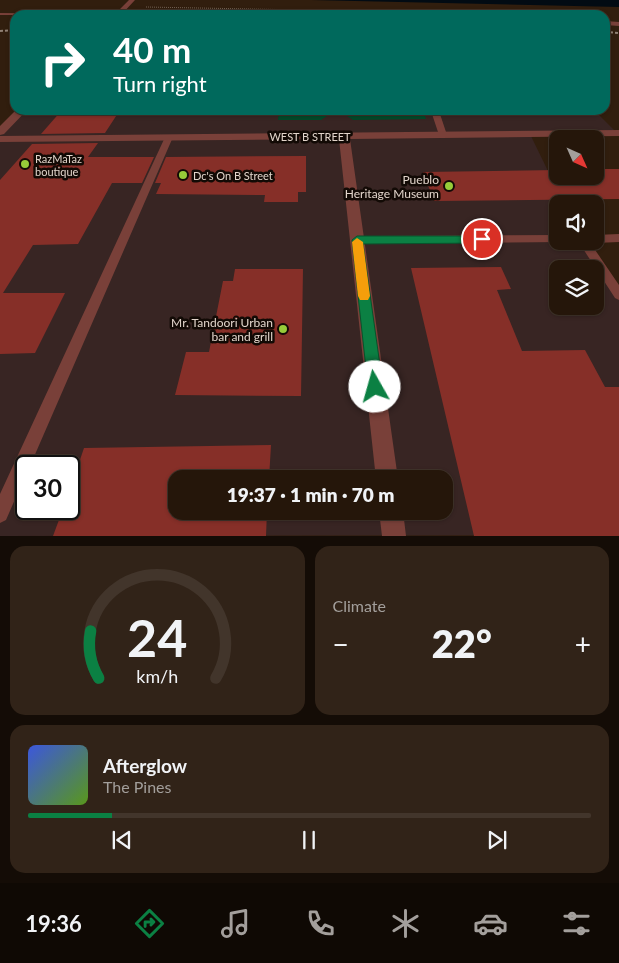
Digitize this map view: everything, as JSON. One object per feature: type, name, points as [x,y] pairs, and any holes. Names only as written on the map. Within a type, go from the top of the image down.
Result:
[{"type":"street","points":[[122,10],[132,0]]},
{"type":"street","points":[[0,132],[17,115]]},
{"type":"street","name":"WEST B STREET","points":[[0,139],[619,133]]},
{"type":"street","points":[[344,136],[386,470]]},
{"type":"street","points":[[392,520],[394,536]]},
{"type":"lane","points":[[436,115],[443,135]]},
{"type":"lane","points":[[0,514],[169,137]]},
{"type":"lane","points":[[604,239],[619,238]]},
{"type":"lane","points":[[357,240],[549,239]]},
{"type":"lane","points":[[589,250],[619,295]]},
{"type":"path","points":[[140,7],[300,10]]},
{"type":"shaded area","points":[[311,0],[619,0],[619,7]]},
{"type":"shaded area","points":[[17,115],[599,115],[617,133],[604,133],[604,130],[549,130],[549,134],[530,134],[549,173],[549,185],[555,185],[560,195],[549,195],[549,250],[589,250],[596,260],[549,260],[549,315],[604,315],[604,272],[619,295],[619,535],[0,536],[0,132]]},
{"type":"green space","points":[[278,115],[327,116],[321,120],[278,120]]},
{"type":"green space","points":[[425,115],[426,119],[353,120],[347,116]]},
{"type":"building","points":[[58,115],[117,115],[105,133],[41,134]]},
{"type":"building","points":[[98,143],[88,157],[154,157],[142,183],[112,183],[78,244],[33,245],[3,293],[65,293],[35,353],[0,354],[0,180],[32,144]]},
{"type":"building","points":[[306,156],[306,192],[298,192],[298,202],[264,202],[265,195],[156,194],[161,183],[155,183],[166,157]]},
{"type":"building","points":[[604,169],[619,169],[619,199],[604,199],[604,195],[549,195],[549,200],[434,201],[423,172],[549,170],[549,185],[604,185]]},
{"type":"building","points":[[501,267],[511,289],[497,290],[522,351],[585,350],[605,387],[619,387],[619,536],[474,536],[411,268]]},
{"type":"building","points":[[235,269],[303,269],[301,396],[175,395],[186,352],[209,352],[223,281],[233,281]]},
{"type":"building","points":[[271,445],[270,470],[168,470],[168,520],[267,520],[266,536],[53,536],[59,520],[80,520],[80,460],[84,448]]},
{"type":"railway","points":[[0,31],[10,30]]},
{"type":"railway","points":[[610,32],[619,33]]},
{"type":"slow traffic","points":[[357,242],[364,296]]},
{"type":"place","name":"RazMaTaz boutique","points":[[25,164]]},
{"type":"place","name":"Dc's On B Street","points":[[183,175]]},
{"type":"place","name":"Pueblo Heritage Museum","points":[[449,186]]},
{"type":"place","name":"Mr. Tandoori Urban bar and grill","points":[[283,329]]},
{"type":"route","points":[[375,387],[357,240],[482,239]]}]
